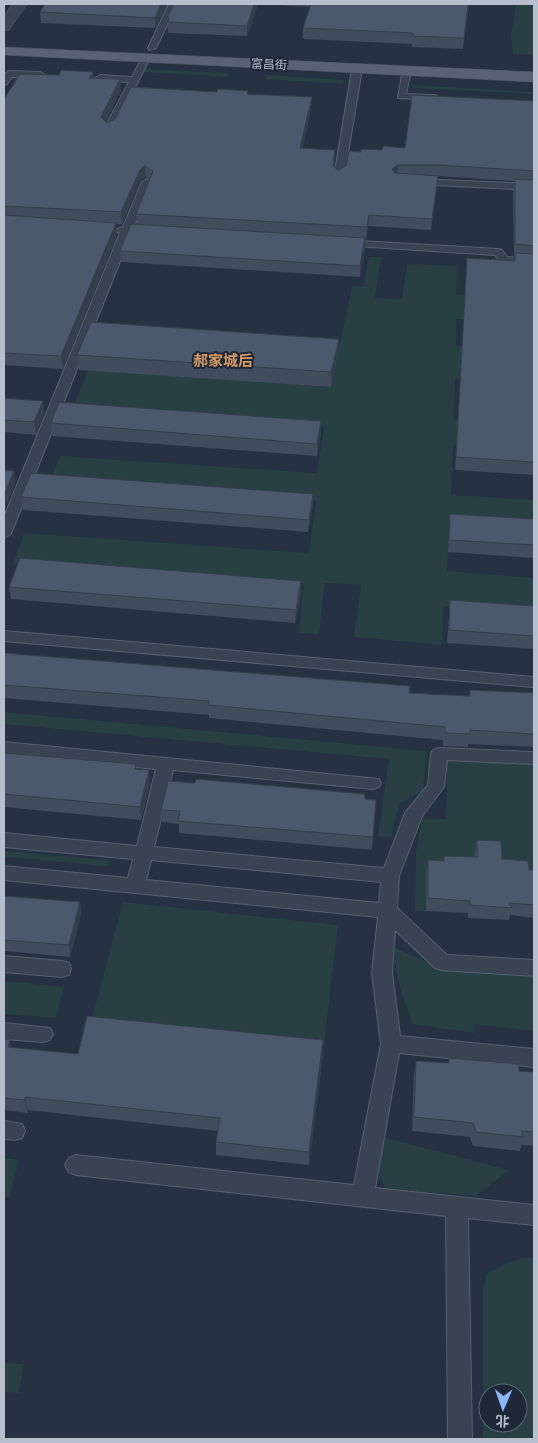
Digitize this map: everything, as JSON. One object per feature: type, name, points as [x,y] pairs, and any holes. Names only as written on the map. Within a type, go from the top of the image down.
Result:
[{"type":"main road","name":"富昌街","points":[[4,40],[357,69],[534,77]]},
{"type":"main road","name":"富昌街","points":[[4,51],[149,53],[534,66]]},
{"type":"street","points":[[4,27],[20,4]]},
{"type":"lane","points":[[108,129],[173,4]]},
{"type":"lane","points":[[339,176],[357,69]]},
{"type":"lane","points":[[406,71],[401,96],[448,98]]},
{"type":"lane","points":[[4,82],[9,74],[48,76]]},
{"type":"lane","points":[[86,78],[135,80]]},
{"type":"lane","points":[[408,181],[534,188]]},
{"type":"lane","points":[[4,534],[147,182]]},
{"type":"lane","points":[[108,229],[167,232]]},
{"type":"lane","points":[[334,243],[392,251],[498,252],[504,260],[534,262]]},
{"type":"lane","points":[[4,636],[340,658],[534,682]]},
{"type":"lane","points":[[4,748],[373,784]]},
{"type":"lane","points":[[363,1197],[391,1044],[382,973],[390,876],[414,813],[436,787],[438,754],[534,758]]},
{"type":"lane","points":[[135,886],[166,764]]},
{"type":"lane","points":[[4,840],[390,876]]},
{"type":"lane","points":[[4,873],[388,912],[442,962],[534,968]]},
{"type":"lane","points":[[4,964],[62,969]]},
{"type":"lane","points":[[4,1030],[43,1034]]},
{"type":"lane","points":[[391,1044],[534,1058]]},
{"type":"lane","points":[[76,1165],[534,1215]]},
{"type":"lane","points":[[458,1207],[460,1439]]},
{"type":"green space","points":[[516,4],[534,4],[534,55],[513,54],[511,36]]},
{"type":"green space","points":[[144,69],[229,73],[228,77],[142,72]]},
{"type":"green space","points":[[267,75],[344,80],[343,84],[265,79]]},
{"type":"green space","points":[[413,85],[534,92],[534,94],[413,88]]},
{"type":"green space","points":[[369,257],[381,257],[375,298],[402,299],[407,264],[457,266],[456,295],[534,299],[534,324],[456,319],[456,346],[534,351],[534,383],[455,378],[454,419],[534,423],[534,450],[453,445],[451,495],[534,500],[534,528],[450,523],[447,571],[534,578],[534,613],[444,606],[442,645],[354,637],[361,585],[325,583],[319,634],[299,633],[303,585],[13,565],[24,533],[309,553],[316,501],[50,482],[60,456],[317,473],[324,427],[72,411],[88,370],[331,387],[352,286],[363,287]]},
{"type":"green space","points":[[4,712],[426,751],[423,791],[399,804],[391,837],[378,837],[389,759],[4,724]]},
{"type":"green space","points":[[447,757],[534,762],[534,883],[476,852],[476,870],[426,873],[426,911],[415,911],[416,852],[422,819],[446,819]]},
{"type":"green space","points":[[4,851],[109,860],[108,866],[4,857]]},
{"type":"green space","points":[[123,902],[338,925],[323,1054],[89,1029]]},
{"type":"green space","points":[[395,948],[442,968],[534,976],[534,1031],[474,1024],[474,1033],[413,1024],[398,977]]},
{"type":"green space","points":[[4,981],[64,987],[56,1018],[4,1014]]},
{"type":"green space","points":[[382,1137],[509,1170],[476,1196],[386,1189],[379,1175]]},
{"type":"green space","points":[[4,1158],[19,1160],[10,1197],[4,1197]]},
{"type":"green space","points":[[523,1258],[534,1258],[534,1439],[483,1439],[483,1433],[528,1433],[528,1383],[483,1383],[483,1290],[486,1274],[504,1264]]},
{"type":"green space","points":[[4,1363],[24,1364],[19,1393],[4,1392]]},
{"type":"building","points":[[45,4],[161,4],[155,18],[40,12]]},
{"type":"building","points":[[174,4],[254,4],[247,26],[168,22],[169,18],[167,18]]},
{"type":"building","points":[[311,4],[468,4],[464,38],[413,36],[413,33],[303,28]]},
{"type":"building","points":[[61,70],[93,72],[89,78],[120,79],[101,117],[107,123],[115,119],[131,87],[217,92],[218,89],[248,91],[247,94],[312,97],[300,148],[335,150],[333,166],[338,170],[346,166],[349,151],[361,152],[362,149],[382,150],[383,146],[405,148],[412,95],[534,101],[534,171],[439,165],[398,165],[392,169],[395,173],[438,176],[432,219],[369,215],[367,227],[136,214],[153,171],[145,166],[140,170],[121,212],[4,206],[4,99],[20,74],[59,75]]},
{"type":"building","points":[[515,179],[534,180],[534,246],[515,244]]},
{"type":"building","points":[[4,215],[116,223],[61,356],[4,353]]},
{"type":"building","points":[[131,224],[365,238],[360,266],[120,251]]},
{"type":"building","points":[[515,253],[534,254],[534,462],[456,457],[467,258],[515,261]]},
{"type":"building","points":[[91,322],[339,339],[331,372],[77,355]]},
{"type":"building","points":[[4,398],[43,401],[34,422],[4,420]]},
{"type":"building","points":[[59,402],[321,421],[317,444],[51,423]]},
{"type":"building","points":[[4,470],[14,471],[4,495]]},
{"type":"building","points":[[31,473],[313,494],[309,520],[21,497]]},
{"type":"building","points":[[450,514],[534,519],[534,545],[449,540]]},
{"type":"building","points":[[20,558],[301,581],[296,610],[9,587]]},
{"type":"building","points":[[450,600],[534,606],[534,636],[449,630]]},
{"type":"building","points":[[4,653],[410,686],[409,693],[470,696],[470,690],[534,693],[534,734],[470,730],[470,734],[445,733],[445,727],[208,705],[209,701],[4,685]]},
{"type":"building","points":[[4,753],[136,764],[135,769],[149,770],[140,807],[4,794]]},
{"type":"building","points":[[196,779],[365,794],[365,799],[376,800],[373,837],[178,821],[180,811],[161,810],[168,781],[195,783]]},
{"type":"building","points":[[477,840],[501,841],[502,859],[528,861],[529,870],[534,870],[534,905],[509,903],[512,908],[470,905],[470,901],[428,898],[428,860],[444,861],[444,856],[478,857]]},
{"type":"building","points":[[4,896],[80,902],[69,945],[4,940]]},
{"type":"building","points":[[87,1016],[323,1040],[309,1152],[216,1142],[220,1118],[25,1097],[25,1100],[4,1098],[4,1039],[10,1040],[8,1047],[78,1054]]},
{"type":"building","points":[[449,1058],[519,1064],[519,1071],[534,1072],[534,1132],[522,1131],[523,1137],[476,1132],[473,1123],[414,1117],[416,1061],[449,1063]]},
{"type":"district","name":"郝家城后","points":[[223,360]]}]
